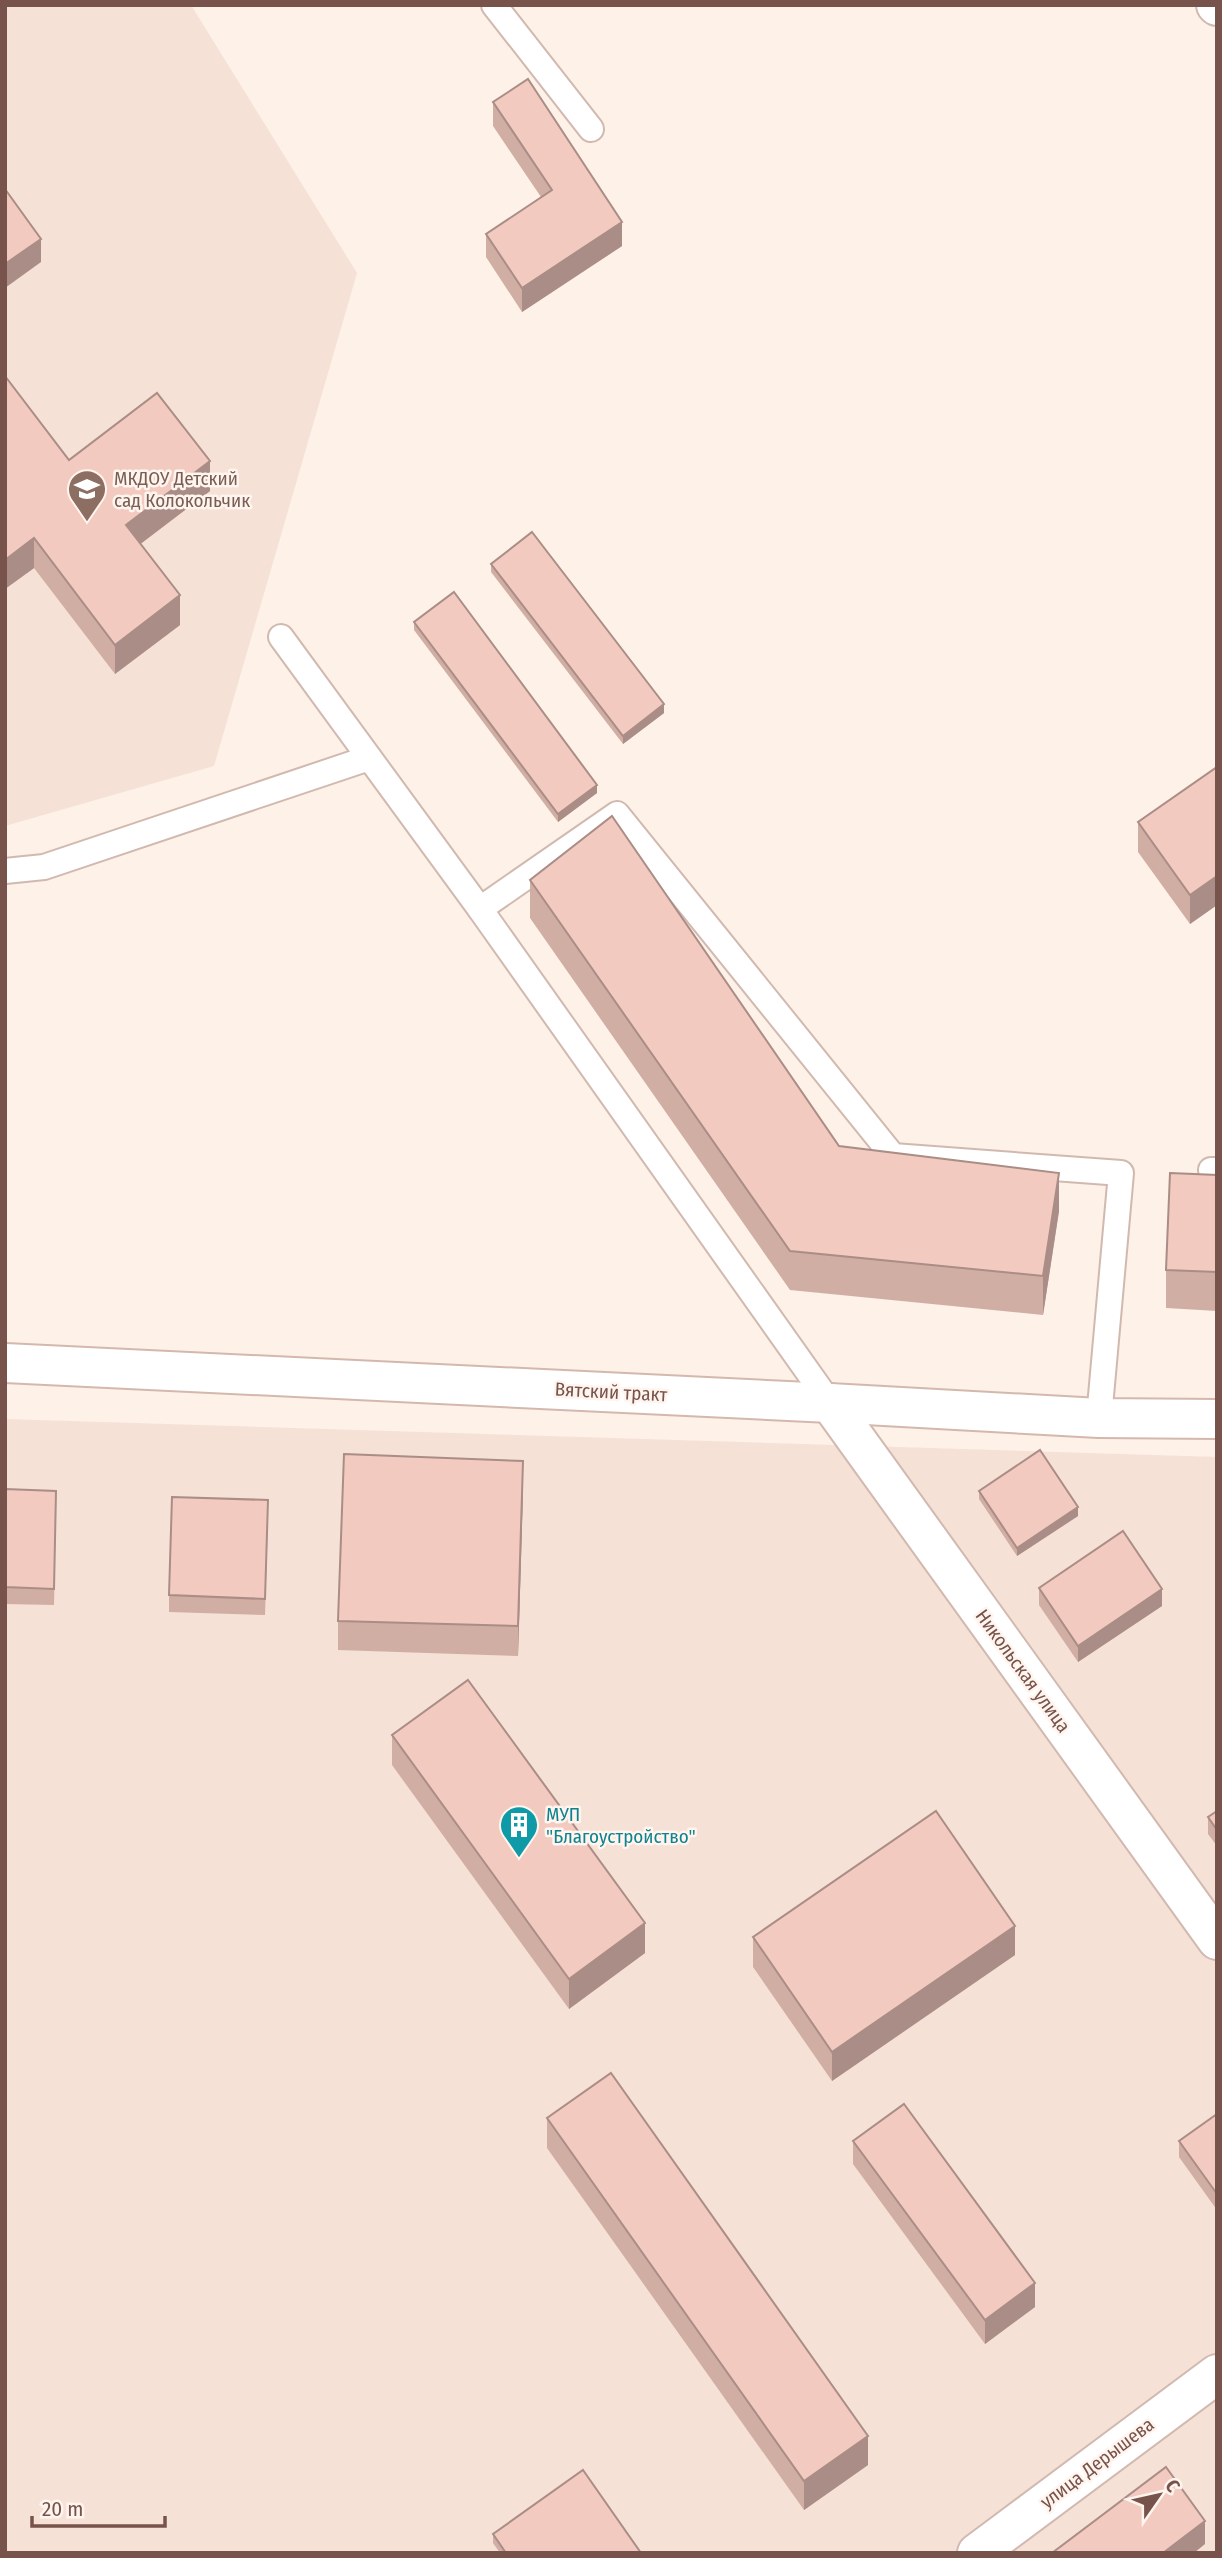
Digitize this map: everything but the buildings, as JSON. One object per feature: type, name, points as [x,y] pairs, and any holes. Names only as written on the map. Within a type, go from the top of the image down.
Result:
[{"type":"main road","name":"Вятский тракт","points":[[5,1363],[1099,1418],[1217,1419]]},
{"type":"main road","name":"Никольская улица","points":[[830,1403],[1217,1940]]},
{"type":"main road","name":"улица Дерышева","points":[[977,2553],[1216,2377]]},
{"type":"lane","points":[[494,5],[591,129]]},
{"type":"lane","points":[[281,637],[480,909],[830,1403]]},
{"type":"lane","points":[[5,871],[44,867],[369,758]]},
{"type":"lane","points":[[480,909],[617,814],[893,1156],[1121,1173],[1099,1418]]},
{"type":"shaded area","points":[[5,5],[191,5],[357,273],[214,766],[5,826]]},
{"type":"shaded area","points":[[5,1419],[1217,1457],[1217,2553],[5,2553]]},
{"type":"place","name":"МКДОУ Детский сад Колокольчик","points":[[87,523]]},
{"type":"place","name":"МУП \"Благоустройство\"","points":[[519,1859]]}]
